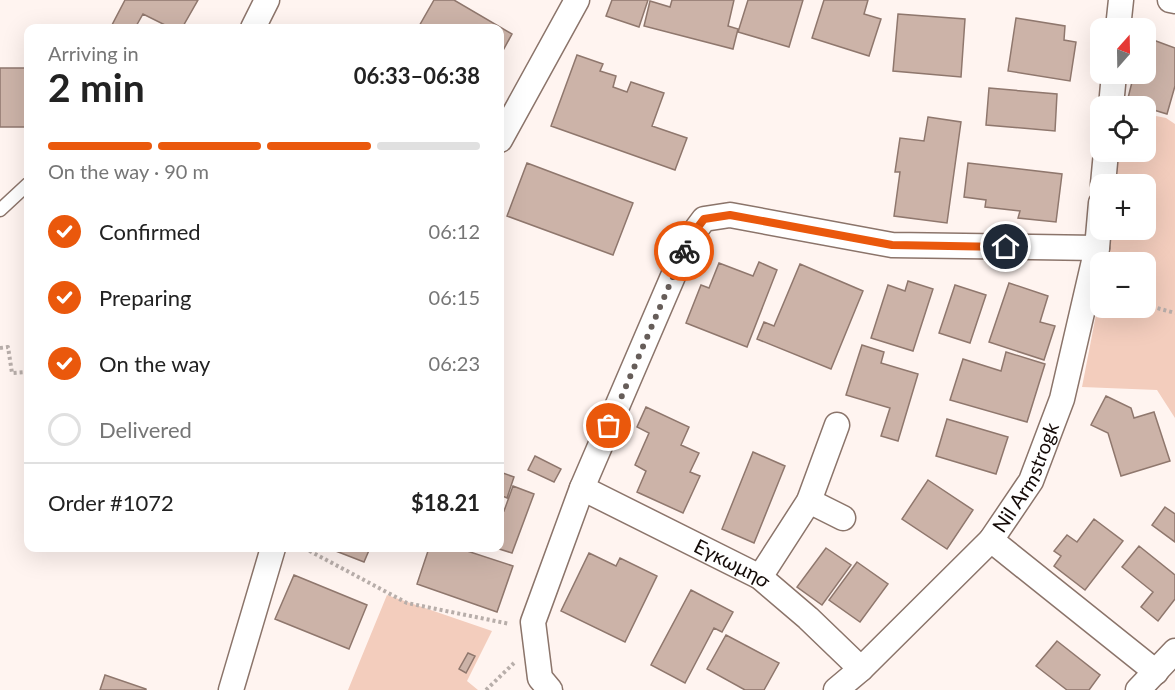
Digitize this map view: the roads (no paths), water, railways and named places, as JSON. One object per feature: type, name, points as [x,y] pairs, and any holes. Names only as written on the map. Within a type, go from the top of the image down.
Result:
[{"type":"street","points":[[255,24],[267,0]]},
{"type":"street","points":[[504,133],[578,0]]},
{"type":"street","points":[[1119,18],[1121,0]]},
{"type":"street","points":[[1170,0],[1175,1]]},
{"type":"street","points":[[550,690],[540,678],[533,622],[582,488],[689,239],[704,219],[730,215],[892,245],[1096,248]]},
{"type":"street","name":"Nil Armstrogk","points":[[836,690],[861,669],[991,540],[1030,481],[1062,399],[1097,240]]},
{"type":"street","points":[[760,577],[808,501],[837,425]]},
{"type":"street","name":"Εγκωμησ","points":[[582,488],[760,577],[808,618],[861,669]]},
{"type":"street","points":[[808,501],[843,518]]},
{"type":"street","points":[[991,540],[1156,672]]},
{"type":"street","points":[[231,690],[272,552]]},
{"type":"street","points":[[1138,690],[1175,651]]},
{"type":"lane","points":[[0,210],[24,188]]}]
